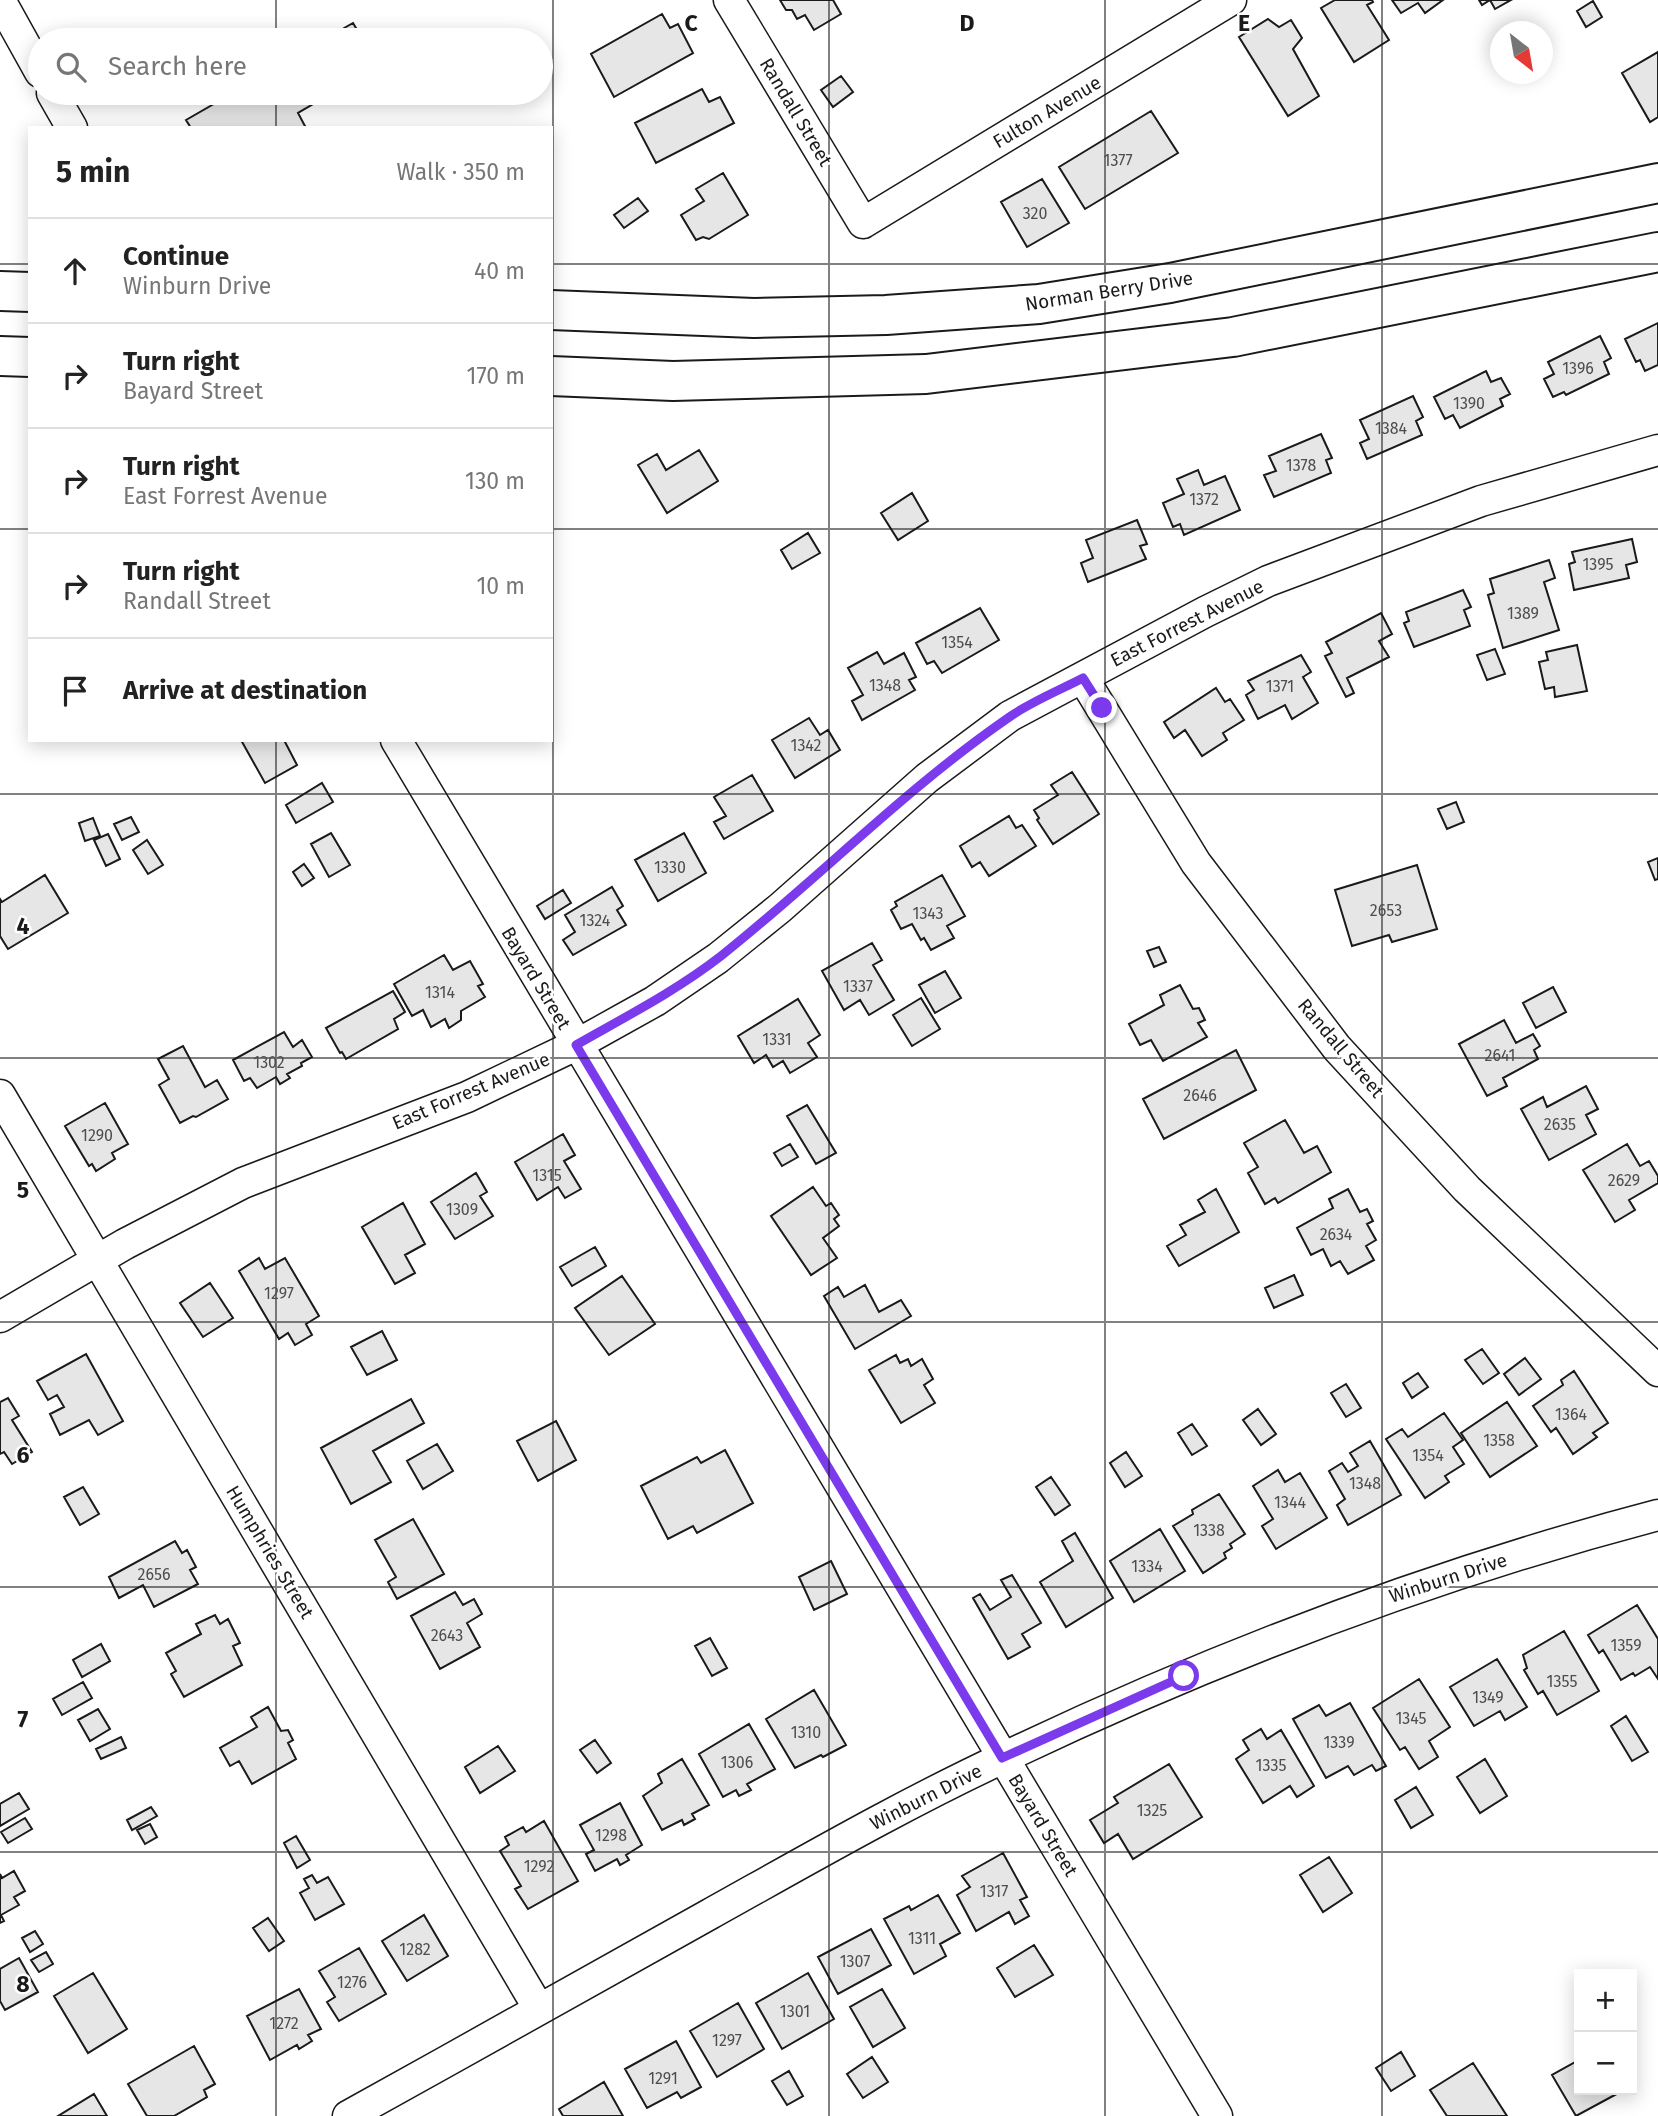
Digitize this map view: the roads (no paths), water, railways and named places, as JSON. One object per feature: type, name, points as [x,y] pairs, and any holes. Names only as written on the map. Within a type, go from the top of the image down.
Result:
[{"type":"main road","name":"Norman Berry Drive","points":[[553,310],[754,318],[886,315],[1039,304],[1170,283],[1658,184]]},
{"type":"main road","points":[[553,376],[673,381],[958,371],[1233,337],[1658,252]]},
{"type":"main road","points":[[0,291],[28,292]]},
{"type":"main road","points":[[0,356],[28,357]]},
{"type":"street","name":"Randall Street","points":[[729,0],[863,223]]},
{"type":"street","name":"Fulton Avenue","points":[[863,223],[1231,0]]},
{"type":"street","points":[[0,1],[28,51]]},
{"type":"street","points":[[59,105],[71,126]]},
{"type":"street","name":"East Forrest Avenue","points":[[0,1317],[97,1259],[243,1183],[467,1097],[576,1045],[655,1001],[718,958],[780,908],[927,778],[1010,716],[1268,581],[1482,501],[1658,450]]},
{"type":"street","name":"Randall Street","points":[[1083,678],[1196,863],[1337,1048],[1467,1189],[1658,1371]]},
{"type":"street","name":"Bayard Street","points":[[397,742],[1217,2116]]},
{"type":"street","name":"Humphries Street","points":[[0,1095],[540,2009]]},
{"type":"street","name":"Winburn Drive","points":[[348,2116],[844,1839],[1002,1758],[1184,1676],[1383,1599],[1574,1537],[1658,1515]]}]
